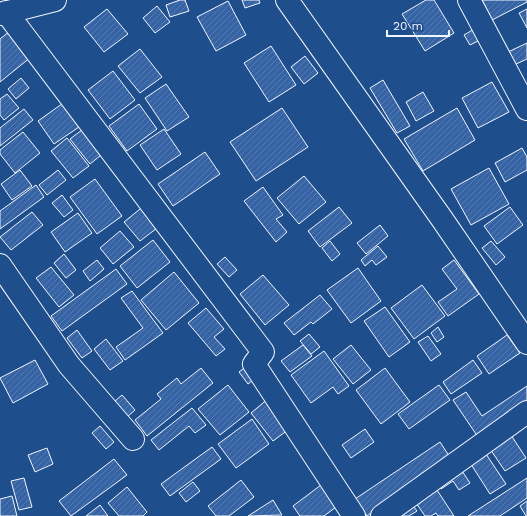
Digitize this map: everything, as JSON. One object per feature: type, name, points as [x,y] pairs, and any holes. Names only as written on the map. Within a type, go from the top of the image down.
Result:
[{"type":"street","points":[[55,0],[3,13],[263,352],[254,364],[354,516]]},
{"type":"street","points":[[287,0],[527,342]]},
{"type":"street","points":[[469,0],[527,110]]},
{"type":"street","points":[[0,265],[69,365],[133,439]]},
{"type":"street","points":[[382,516],[527,412]]},
{"type":"building","points":[[180,0],[185,0],[189,11],[170,17],[166,5]]},
{"type":"building","points":[[242,0],[259,0],[260,3],[245,8]]},
{"type":"building","points":[[426,0],[434,0],[454,33],[425,51],[402,14]]},
{"type":"building","points":[[482,0],[527,0],[527,2],[492,20]]},
{"type":"building","points":[[228,1],[246,35],[216,51],[197,17]]},
{"type":"building","points":[[157,6],[170,22],[155,33],[143,18]]},
{"type":"building","points":[[107,9],[128,34],[104,52],[84,27]]},
{"type":"building","points":[[527,9],[527,28],[519,13]]},
{"type":"building","points":[[476,28],[482,39],[470,45],[464,35]]},
{"type":"building","points":[[10,31],[31,57],[0,82],[0,39]]},
{"type":"building","points":[[527,43],[527,59],[514,65],[508,52]]},
{"type":"building","points":[[271,46],[296,85],[269,102],[244,63]]},
{"type":"building","points":[[140,49],[162,77],[140,93],[118,66]]},
{"type":"building","points":[[305,56],[318,73],[304,84],[291,67]]},
{"type":"building","points":[[113,71],[135,100],[110,119],[88,90]]},
{"type":"building","points":[[21,78],[29,88],[16,99],[8,89]]},
{"type":"building","points":[[383,80],[410,126],[397,133],[370,88]]},
{"type":"building","points":[[492,82],[509,112],[478,128],[462,98]]},
{"type":"building","points":[[166,84],[189,117],[167,131],[145,98]]},
{"type":"building","points":[[423,92],[434,111],[416,121],[406,102]]},
{"type":"building","points":[[7,94],[19,108],[4,120],[0,115],[0,99]]},
{"type":"building","points":[[66,101],[82,125],[54,144],[38,121]]},
{"type":"building","points":[[139,104],[157,129],[127,151],[109,126]]},
{"type":"building","points":[[282,108],[308,147],[256,181],[230,142]]},
{"type":"building","points":[[457,108],[475,140],[423,171],[404,139]]},
{"type":"building","points":[[24,109],[33,120],[0,146],[0,128]]},
{"type":"building","points":[[86,127],[106,151],[90,164],[70,139]]},
{"type":"building","points":[[164,129],[181,154],[157,170],[140,145]]},
{"type":"building","points":[[23,132],[40,153],[15,173],[0,154],[0,150]]},
{"type":"building","points":[[67,138],[89,166],[73,178],[51,151]]},
{"type":"building","points":[[522,148],[527,157],[527,170],[505,182],[495,163]]},
{"type":"building","points":[[205,152],[220,174],[173,206],[158,184]]},
{"type":"building","points":[[489,168],[509,204],[471,225],[451,189]]},
{"type":"building","points":[[20,170],[32,186],[12,200],[1,184]]},
{"type":"building","points":[[58,170],[66,180],[47,195],[39,185]]},
{"type":"building","points":[[304,176],[326,202],[299,224],[277,198]]},
{"type":"building","points":[[95,179],[122,216],[97,234],[70,197]]},
{"type":"building","points":[[36,185],[44,197],[0,229],[0,211]]},
{"type":"building","points":[[263,187],[283,215],[276,219],[287,232],[276,242],[244,201]]},
{"type":"building","points":[[62,195],[73,210],[64,217],[52,203]]},
{"type":"building","points":[[145,205],[161,225],[140,241],[124,222]]},
{"type":"building","points":[[339,207],[352,223],[320,247],[308,231]]},
{"type":"building","points":[[510,207],[523,225],[497,244],[484,226]]},
{"type":"building","points":[[32,212],[43,225],[11,250],[0,237]]},
{"type":"building","points":[[78,213],[92,233],[65,252],[51,232]]},
{"type":"building","points":[[380,225],[388,236],[366,254],[357,243]]},
{"type":"building","points":[[120,231],[134,247],[113,264],[100,248]]},
{"type":"building","points":[[153,240],[170,262],[137,288],[120,266]]},
{"type":"building","points":[[330,241],[340,254],[332,261],[322,248]]},
{"type":"building","points":[[491,241],[505,257],[496,265],[482,248]]},
{"type":"building","points":[[378,246],[387,257],[376,265],[372,260],[365,266],[361,260]]},
{"type":"building","points":[[64,254],[76,270],[66,278],[54,263]]},
{"type":"building","points":[[225,257],[237,270],[229,277],[217,264]]},
{"type":"building","points":[[97,260],[104,269],[90,281],[83,271]]},
{"type":"building","points":[[454,260],[479,294],[448,316],[438,302],[457,289],[442,269]]},
{"type":"building","points":[[51,267],[74,295],[59,307],[36,278]]},
{"type":"building","points":[[358,268],[381,301],[351,323],[327,290]]},
{"type":"building","points":[[116,269],[127,284],[62,331],[51,316]]},
{"type":"building","points":[[174,272],[199,303],[166,330],[141,300]]},
{"type":"building","points":[[263,275],[289,305],[265,325],[240,294]]},
{"type":"building","points":[[422,285],[445,316],[414,339],[391,308]]},
{"type":"building","points":[[132,291],[163,333],[125,360],[116,347],[143,328],[121,298]]},
{"type":"building","points":[[320,295],[332,309],[313,324],[311,322],[294,335],[284,323]]},
{"type":"building","points":[[385,307],[410,342],[389,357],[364,321]]},
{"type":"building","points":[[206,308],[224,329],[214,337],[225,349],[216,356],[188,323]]},
{"type":"building","points":[[438,327],[444,337],[437,342],[431,333]]},
{"type":"building","points":[[77,330],[92,351],[82,358],[67,338]]},
{"type":"building","points":[[309,334],[320,347],[311,354],[300,341]]},
{"type":"building","points":[[507,335],[520,353],[489,374],[477,356]]},
{"type":"building","points":[[428,336],[441,354],[431,361],[418,342]]},
{"type":"building","points":[[106,339],[123,361],[110,370],[94,349]]},
{"type":"building","points":[[303,345],[312,356],[290,372],[281,361]]},
{"type":"building","points":[[351,345],[371,370],[353,384],[333,359]]},
{"type":"building","points":[[324,351],[349,386],[338,394],[333,387],[311,403],[291,375]]},
{"type":"building","points":[[35,360],[48,384],[13,403],[0,378]]},
{"type":"building","points":[[473,360],[482,373],[451,394],[443,382]]},
{"type":"building","points":[[248,365],[257,377],[248,384],[239,372]]},
{"type":"building","points":[[201,368],[213,383],[147,436],[135,420],[161,399],[157,394],[177,378],[181,384]]},
{"type":"building","points":[[385,368],[410,402],[381,424],[356,390]]},
{"type":"building","points":[[228,385],[249,412],[220,435],[198,409]]},
{"type":"building","points":[[439,385],[450,400],[409,429],[398,414]]},
{"type":"building","points":[[527,386],[527,405],[478,437],[453,400],[466,392],[482,416]]},
{"type":"building","points":[[122,395],[135,410],[127,417],[114,402]]},
{"type":"building","points":[[269,398],[292,427],[273,441],[251,413]]},
{"type":"building","points":[[192,408],[206,425],[195,433],[189,426],[159,450],[151,440]]},
{"type":"building","points":[[252,419],[269,444],[236,468],[218,444]]},
{"type":"building","points":[[100,426],[114,442],[106,449],[92,433]]},
{"type":"building","points":[[365,429],[374,442],[351,458],[342,445]]},
{"type":"building","points":[[509,432],[526,458],[505,471],[488,446]]},
{"type":"building","points":[[440,442],[451,459],[367,516],[355,499]]},
{"type":"building","points":[[212,447],[221,459],[170,496],[161,484]]},
{"type":"building","points":[[47,448],[53,464],[35,472],[28,455]]},
{"type":"building","points":[[482,448],[506,484],[490,494],[467,458]]},
{"type":"building","points":[[114,459],[127,475],[71,516],[59,501]]},
{"type":"building","points":[[458,465],[470,483],[459,490],[453,481],[441,489],[435,480]]},
{"type":"building","points":[[24,478],[32,507],[19,510],[11,481]]},
{"type":"building","points":[[527,478],[527,498],[500,516],[468,516]]},
{"type":"building","points":[[241,480],[254,497],[229,516],[216,516],[208,506]]},
{"type":"building","points":[[193,482],[200,491],[186,502],[179,493]]},
{"type":"building","points":[[433,484],[454,516],[438,516],[436,513],[431,516],[425,516],[412,497]]},
{"type":"building","points":[[321,485],[336,507],[324,516],[300,516],[293,506]]},
{"type":"building","points":[[127,487],[147,512],[143,516],[119,516],[108,503]]},
{"type":"building","points":[[12,496],[17,516],[0,516],[0,499]]},
{"type":"building","points":[[408,499],[417,511],[409,516],[385,516]]},
{"type":"building","points":[[273,500],[282,515],[248,516]]},
{"type":"building","points":[[527,501],[527,516],[526,516],[520,506]]},
{"type":"building","points":[[100,505],[108,516],[86,516]]}]
